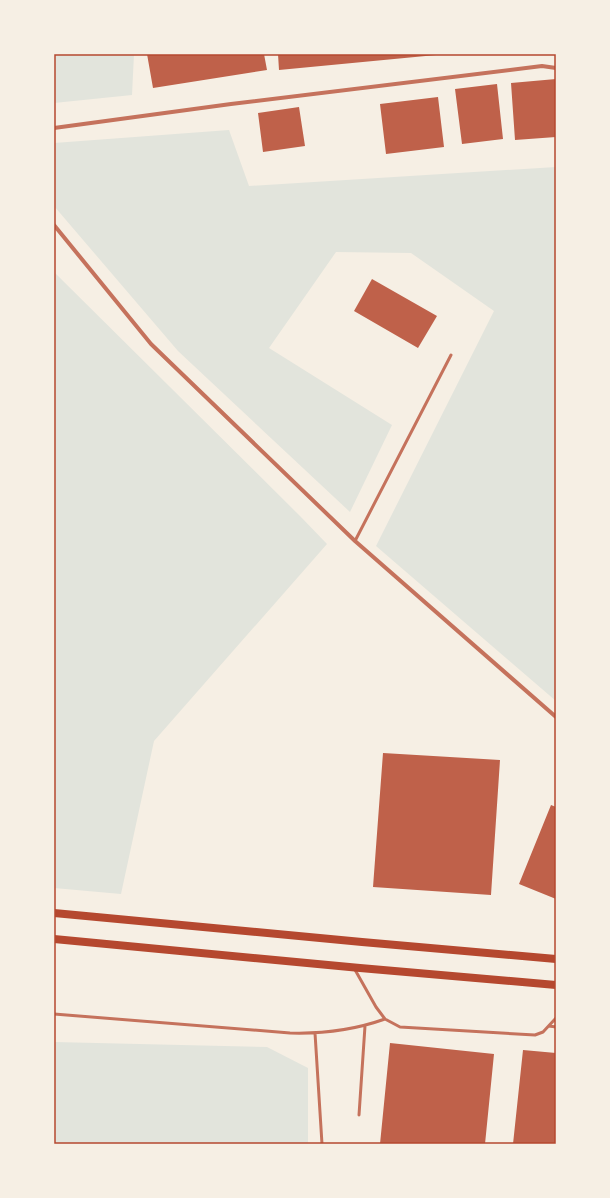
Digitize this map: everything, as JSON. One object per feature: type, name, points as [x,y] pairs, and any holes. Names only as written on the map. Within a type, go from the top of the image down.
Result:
[{"type":"main road","points":[[54,913],[556,959]]},
{"type":"main road","points":[[54,939],[556,985]]},
{"type":"street","points":[[54,128],[542,66],[556,68]]},
{"type":"street","points":[[54,225],[151,344],[355,541],[556,717]]},
{"type":"lane","points":[[355,541],[451,355]]},
{"type":"lane","points":[[353,967],[376,1007],[385,1019],[400,1027],[535,1035],[543,1032],[556,1018]]},
{"type":"lane","points":[[54,1014],[316,1034],[365,1026],[385,1019]]},
{"type":"lane","points":[[359,1116],[365,1026]]},
{"type":"lane","points":[[550,1026],[556,1027]]},
{"type":"lane","points":[[316,1034],[322,1144]]},
{"type":"shaded area","points":[[54,54],[134,54],[132,95],[54,103]]},
{"type":"shaded area","points":[[229,130],[249,186],[556,167],[556,701],[376,546],[494,311],[411,253],[336,252],[269,348],[392,425],[350,512],[178,351],[54,206],[54,143]]},
{"type":"shaded area","points":[[54,272],[327,544],[154,741],[121,894],[54,888]]},
{"type":"shaded area","points":[[54,1042],[267,1047],[308,1068],[308,1144],[54,1144]]},
{"type":"building","points":[[147,54],[264,54],[267,70],[153,88]]},
{"type":"building","points":[[278,54],[436,54],[436,55],[279,70]]},
{"type":"building","points":[[556,79],[556,137],[515,140],[511,83]]},
{"type":"building","points":[[497,84],[503,139],[462,144],[455,89]]},
{"type":"building","points":[[438,97],[444,147],[386,154],[380,104]]},
{"type":"building","points":[[299,107],[305,146],[263,152],[258,113]]},
{"type":"building","points":[[372,279],[437,316],[418,348],[354,311]]},
{"type":"building","points":[[383,753],[500,760],[491,895],[373,887]]},
{"type":"building","points":[[551,805],[556,807],[556,899],[519,884]]},
{"type":"building","points":[[390,1043],[494,1054],[485,1144],[380,1144]]},
{"type":"building","points":[[523,1050],[556,1053],[556,1144],[513,1144]]}]
